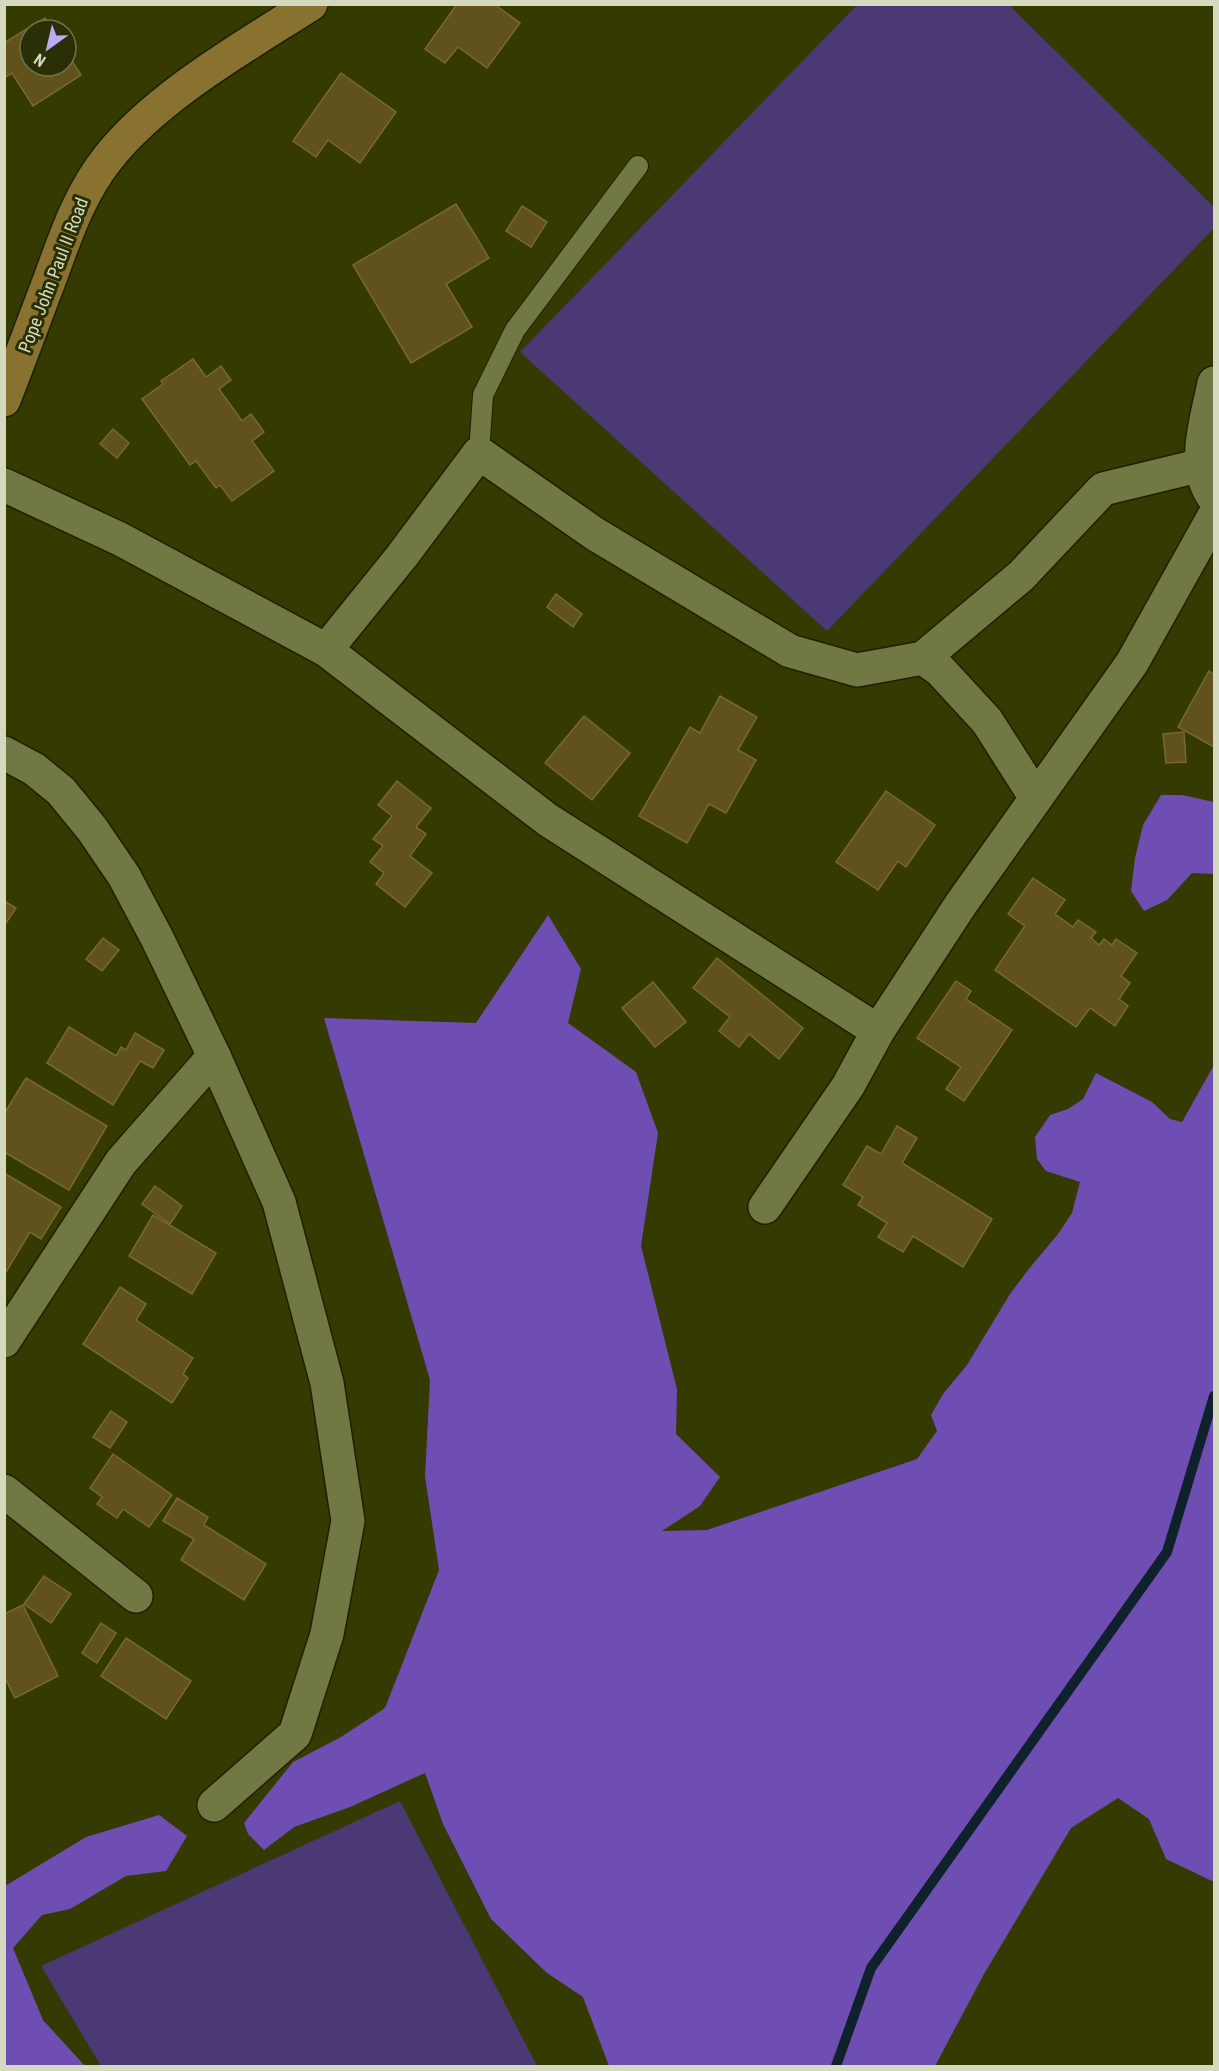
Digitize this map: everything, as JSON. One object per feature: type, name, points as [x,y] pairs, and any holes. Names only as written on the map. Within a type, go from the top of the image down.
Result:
[{"type":"main road","name":"Pope John Paul II Road","points":[[4,400],[67,231],[85,191],[108,157],[146,118],[208,70],[311,4]]},
{"type":"street","points":[[1215,383],[1203,437],[1202,465],[1207,488],[1215,498]]},
{"type":"street","points":[[326,650],[402,556],[479,453],[595,534],[790,651],[857,670],[923,658],[1021,576],[1103,489],[1202,465]]},
{"type":"street","points":[[4,485],[120,539],[326,650],[548,820],[878,1030]]},
{"type":"street","points":[[765,1207],[848,1086],[878,1030],[961,904],[1132,663],[1215,516]]},
{"type":"street","points":[[923,658],[940,670],[987,722],[1036,798]]},
{"type":"street","points":[[4,753],[34,769],[61,791],[92,829],[124,876],[157,938],[214,1056],[279,1202],[327,1383],[348,1521],[327,1634],[295,1734],[214,1805]]},
{"type":"street","points":[[4,1341],[121,1162],[214,1056]]},
{"type":"street","points":[[4,1491],[136,1596]]},
{"type":"lane","points":[[479,453],[483,395],[515,330],[638,166]]},
{"type":"shaded area","points":[[858,4],[1009,5],[1214,207],[1214,228],[827,631],[520,352]]},
{"type":"shaded area","points":[[1161,795],[1182,795],[1214,802],[1214,874],[1192,873],[1167,900],[1144,911],[1131,891],[1135,858],[1143,825]]},
{"type":"shaded area","points":[[548,915],[581,969],[568,1023],[636,1072],[658,1133],[641,1246],[677,1389],[676,1434],[720,1477],[700,1506],[662,1531],[707,1530],[917,1459],[937,1431],[931,1415],[943,1394],[967,1365],[1010,1294],[1072,1213],[1080,1182],[1046,1171],[1037,1159],[1035,1137],[1050,1115],[1068,1109],[1083,1099],[1096,1073],[1152,1102],[1170,1119],[1182,1122],[1214,1065],[1214,1880],[1166,1859],[1149,1819],[1118,1798],[1071,1828],[984,1974],[935,2066],[609,2066],[583,1997],[547,1973],[491,1919],[443,1824],[425,1773],[350,1807],[294,1827],[264,1850],[248,1834],[244,1823],[293,1762],[341,1737],[385,1708],[439,1570],[425,1476],[430,1380],[324,1018],[476,1023]]},
{"type":"shaded area","points":[[400,1801],[537,2066],[101,2066],[41,1966]]},
{"type":"shaded area","points":[[159,1815],[187,1836],[166,1871],[126,1876],[70,1909],[42,1915],[13,1948],[43,2020],[85,2066],[5,2066],[5,1886],[86,1837]]},
{"type":"building","points":[[457,4],[494,4],[520,23],[487,68],[458,47],[445,63],[425,49]]},
{"type":"building","points":[[18,34],[18,78],[76,78],[33,106],[12,73],[4,78],[4,43]]},
{"type":"building","points":[[341,73],[396,112],[360,163],[328,140],[316,157],[293,141]]},
{"type":"building","points":[[456,204],[489,258],[446,284],[472,327],[411,363],[353,265]]},
{"type":"building","points":[[522,206],[547,222],[531,247],[506,231]]},
{"type":"building","points":[[193,359],[206,377],[221,366],[231,380],[219,389],[242,421],[251,414],[264,432],[252,441],[274,471],[232,501],[220,485],[216,488],[196,461],[190,465],[142,399],[163,384],[161,381]]},
{"type":"building","points":[[113,429],[129,443],[117,458],[100,444]]},
{"type":"building","points":[[556,594],[582,614],[573,627],[547,607]]},
{"type":"building","points":[[1209,671],[1214,675],[1214,747],[1178,727]]},
{"type":"building","points":[[720,696],[757,717],[738,750],[756,760],[726,813],[709,804],[687,843],[639,816],[690,727],[700,733]]},
{"type":"building","points":[[584,716],[630,753],[592,800],[545,763]]},
{"type":"building","points":[[1184,732],[1186,762],[1166,763],[1163,734]]},
{"type":"building","points":[[397,781],[431,808],[416,827],[426,834],[410,856],[432,873],[405,907],[376,884],[384,873],[370,862],[383,846],[373,839],[392,816],[378,805]]},
{"type":"building","points":[[886,791],[935,825],[906,867],[898,861],[878,890],[836,862]]},
{"type":"building","points":[[1033,878],[1065,900],[1055,914],[1073,927],[1078,920],[1096,932],[1091,938],[1099,945],[1104,939],[1112,945],[1116,939],[1137,953],[1121,976],[1130,983],[1119,999],[1128,1006],[1115,1026],[1090,1008],[1076,1027],[995,970],[1025,926],[1008,914]]},
{"type":"building","points":[[4,901],[16,908],[4,926]]},
{"type":"building","points":[[103,938],[119,950],[102,971],[86,959]]},
{"type":"building","points":[[717,958],[803,1028],[779,1059],[749,1034],[739,1047],[719,1031],[730,1017],[693,988]]},
{"type":"building","points":[[956,981],[971,991],[966,999],[1012,1030],[964,1101],[946,1089],[961,1067],[917,1038]]},
{"type":"building","points":[[653,982],[686,1022],[655,1047],[622,1008]]},
{"type":"building","points":[[69,1027],[116,1056],[121,1047],[126,1050],[135,1033],[164,1050],[153,1068],[140,1061],[113,1105],[47,1063]]},
{"type":"building","points":[[26,1078],[107,1126],[69,1190],[4,1152],[4,1114]]},
{"type":"building","points":[[897,1126],[917,1138],[902,1163],[992,1219],[963,1267],[913,1236],[903,1252],[878,1237],[887,1223],[858,1205],[863,1197],[843,1185],[867,1146],[881,1154]]},
{"type":"building","points":[[4,1173],[61,1207],[41,1239],[30,1232],[6,1272],[4,1271]]},
{"type":"building","points":[[155,1186],[182,1206],[170,1224],[142,1204]]},
{"type":"building","points":[[153,1215],[216,1253],[192,1294],[129,1256]]},
{"type":"building","points":[[120,1287],[146,1304],[136,1320],[193,1358],[183,1374],[188,1378],[172,1403],[83,1344]]},
{"type":"building","points":[[111,1411],[127,1422],[110,1448],[93,1437]]},
{"type":"building","points":[[113,1454],[172,1495],[149,1527],[123,1509],[117,1518],[97,1504],[102,1497],[90,1488]]},
{"type":"building","points":[[177,1498],[208,1517],[204,1525],[266,1564],[244,1600],[181,1560],[194,1539],[163,1521]]},
{"type":"building","points":[[44,1576],[71,1594],[51,1623],[24,1604]]},
{"type":"building","points":[[23,1605],[58,1676],[15,1698],[4,1676],[4,1614]]},
{"type":"building","points":[[101,1623],[116,1633],[97,1663],[82,1653]]},
{"type":"building","points":[[126,1638],[191,1681],[166,1719],[101,1676]]},
{"type":"waterway","points":[[836,2066],[871,1968],[1167,1552],[1214,1396]]}]
